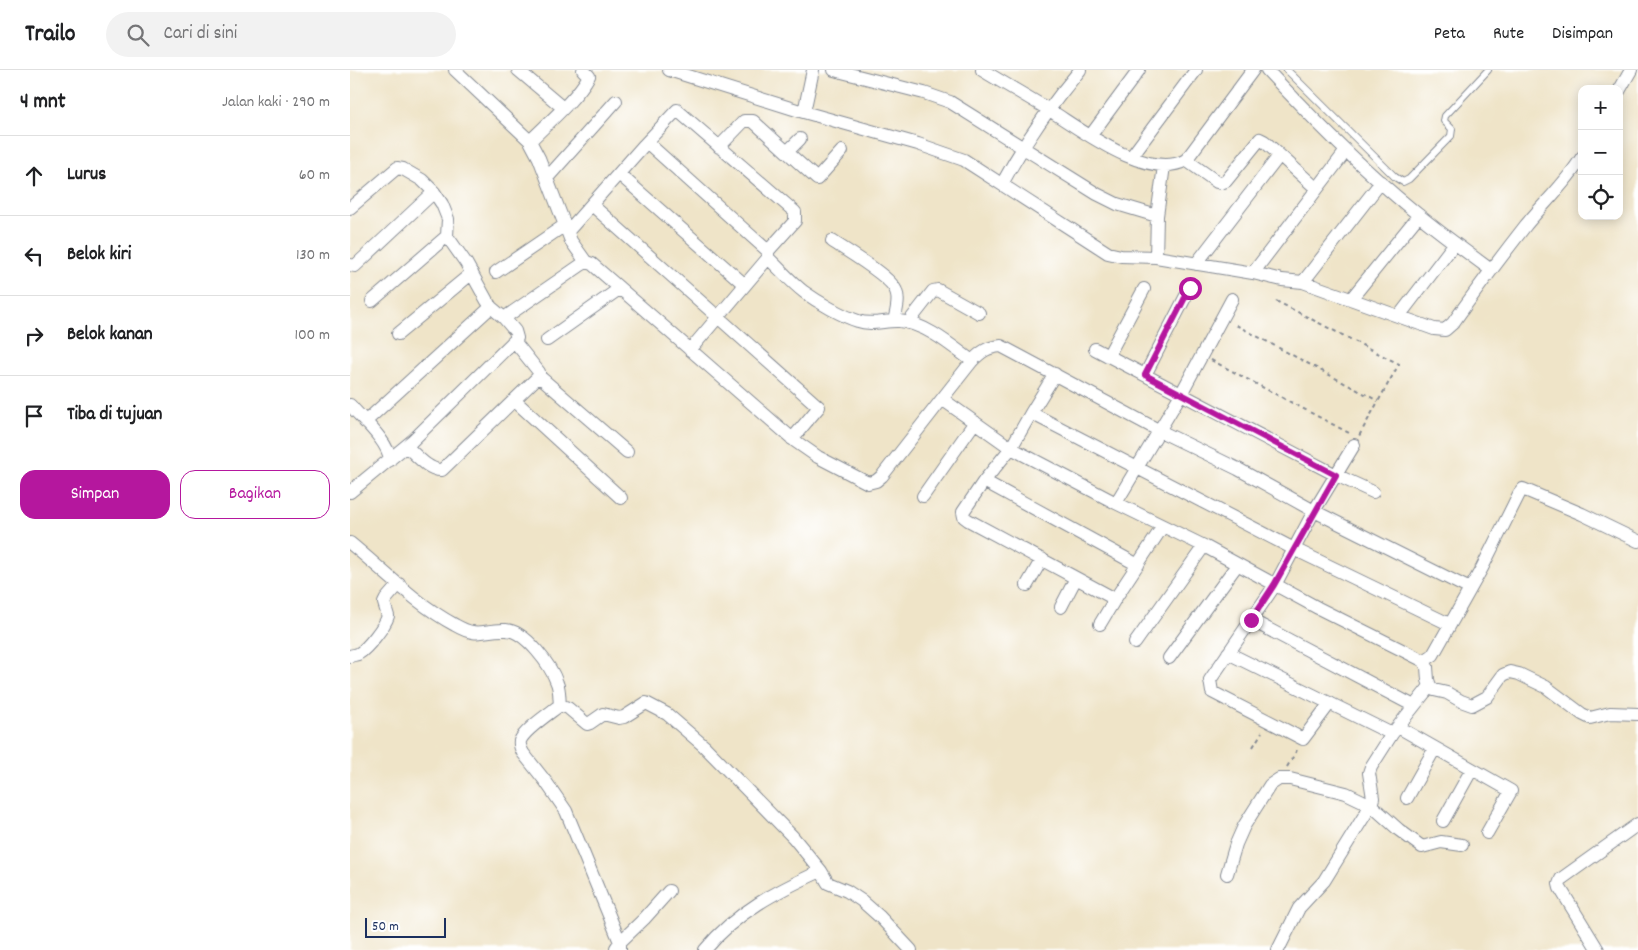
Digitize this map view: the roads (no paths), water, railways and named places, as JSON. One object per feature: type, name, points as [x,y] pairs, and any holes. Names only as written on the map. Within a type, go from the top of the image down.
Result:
[{"type":"street","points":[[455,70],[530,141],[539,158],[571,241],[586,262],[592,264],[792,439],[818,457],[868,483],[876,481],[882,476],[972,362],[990,346],[1001,346],[1160,431],[1238,469],[1314,511],[1470,589]]},
{"type":"street","points":[[518,70],[563,108]]},
{"type":"street","points":[[530,141],[563,108],[586,81],[589,76],[583,70]]},
{"type":"street","points":[[669,70],[804,112],[918,144],[964,160],[1108,253],[1121,256],[1156,258],[1303,282],[1434,329],[1445,330],[1453,323],[1491,270],[1527,224],[1559,189],[1578,163]]},
{"type":"street","points":[[804,112],[812,70],[836,70],[924,93],[950,102],[1096,194],[1117,204],[1157,216]]},
{"type":"street","points":[[982,70],[1091,135],[1112,150],[1164,166],[1174,165],[1186,160],[1253,70]]},
{"type":"street","points":[[1002,184],[1022,147],[1048,109],[1080,70]]},
{"type":"street","points":[[1091,135],[1139,70]]},
{"type":"street","points":[[1131,157],[1196,70]]},
{"type":"street","points":[[1267,70],[1346,151],[1419,215],[1491,270]]},
{"type":"street","points":[[1623,85],[1632,70]]},
{"type":"street","points":[[547,178],[616,101]]},
{"type":"street","points":[[496,272],[567,228],[592,205],[677,110],[795,212],[795,221],[690,350]]},
{"type":"street","points":[[719,147],[744,121],[753,121],[817,179],[842,151]]},
{"type":"street","points":[[787,152],[800,139]]},
{"type":"street","points":[[1186,160],[1221,183],[1226,180],[1260,139],[1264,140],[1317,190]]},
{"type":"street","points":[[644,145],[657,150],[768,255],[804,292],[864,323],[894,321],[908,323],[931,332],[972,362]]},
{"type":"street","points":[[1253,273],[1346,151]]},
{"type":"street","points":[[1196,264],[1279,156]]},
{"type":"street","points":[[1156,258],[1157,216],[1164,166]]},
{"type":"street","points":[[350,208],[397,168],[403,169],[422,180],[434,192],[442,204],[448,219],[447,236],[472,273],[491,307],[515,331],[517,338],[406,446],[350,492]]},
{"type":"street","points":[[619,174],[745,284]]},
{"type":"street","points":[[1303,282],[1381,182]]},
{"type":"street","points":[[350,265],[355,266],[434,192]]},
{"type":"street","points":[[592,205],[820,408],[792,439]]},
{"type":"street","points":[[1351,299],[1419,215]]},
{"type":"street","points":[[372,301],[447,236]]},
{"type":"street","points":[[832,241],[893,284],[898,296],[894,321]]},
{"type":"street","points":[[1399,316],[1456,243]]},
{"type":"street","points":[[504,318],[586,262]]},
{"type":"street","points":[[398,334],[472,273]]},
{"type":"street","points":[[1145,375],[1190,288]]},
{"type":"street","points":[[547,340],[620,289]]},
{"type":"street","points":[[1108,356],[1144,289]]},
{"type":"street","points":[[908,323],[933,291],[938,290],[979,313]]},
{"type":"street","points":[[1116,503],[1160,431],[1232,299]]},
{"type":"street","points":[[365,422],[491,307]]},
{"type":"street","points":[[515,342],[539,372],[539,376],[627,452]]},
{"type":"street","points":[[1095,349],[1336,475],[1373,492]]},
{"type":"street","points":[[1055,374],[1011,448],[984,481],[963,512],[964,516],[968,520],[1115,599]]},
{"type":"street","points":[[406,446],[430,466],[437,470],[442,470],[539,376]]},
{"type":"street","points":[[942,399],[1011,448],[1424,661],[1427,666],[1430,686],[1434,690],[1447,693],[1461,702],[1472,705],[1487,697],[1503,675],[1510,672],[1519,674],[1546,687],[1590,718],[1610,713],[1638,714]]},
{"type":"street","points":[[514,400],[621,498]]},
{"type":"street","points":[[350,405],[385,444],[390,453],[390,460]]},
{"type":"street","points":[[1032,413],[1294,549],[1449,624]]},
{"type":"street","points":[[923,496],[975,422]]},
{"type":"street","points":[[1330,703],[1303,739],[1212,692],[1210,680],[1274,585],[1314,511],[1354,445]]},
{"type":"street","points":[[984,481],[1138,565]]},
{"type":"street","points":[[1424,661],[1433,655],[1520,494],[1524,490],[1573,510],[1638,541]]},
{"type":"street","points":[[1100,624],[1163,526]]},
{"type":"street","points":[[350,543],[432,611],[465,630],[475,633],[508,630],[520,635],[548,664],[559,689],[560,705]]},
{"type":"street","points":[[1135,643],[1204,546]]},
{"type":"street","points":[[1027,585],[1042,559]]},
{"type":"street","points":[[1169,658],[1237,565]]},
{"type":"street","points":[[1061,607],[1076,578]]},
{"type":"street","points":[[350,656],[358,654],[364,649],[382,628],[388,616],[385,608],[386,599],[399,584]]},
{"type":"street","points":[[1251,620],[1414,706]]},
{"type":"street","points":[[1228,653],[1330,703],[1435,748],[1511,791],[1487,833]]},
{"type":"street","points":[[1278,950],[1300,908],[1324,881],[1371,804],[1373,792],[1369,773],[1371,767],[1395,731],[1430,686]]},
{"type":"street","points":[[560,705],[568,708],[587,724],[603,714],[619,718],[624,717],[646,703],[667,714],[704,746],[761,803],[821,871],[828,883],[847,890],[880,917],[911,950]]},
{"type":"street","points":[[560,705],[526,734],[520,742],[520,747],[566,811],[618,947],[669,891]]},
{"type":"street","points":[[1407,798],[1435,748]]},
{"type":"street","points":[[1443,820],[1472,769]]},
{"type":"street","points":[[1227,874],[1236,844],[1244,826],[1270,785],[1279,779],[1290,779],[1346,793],[1371,804],[1399,830],[1422,847],[1441,842],[1462,845]]},
{"type":"street","points":[[1598,950],[1559,884],[1561,879],[1638,824]]},
{"type":"street","points":[[705,950],[724,930],[751,907],[776,892],[821,871]]},
{"type":"lane","points":[[1287,70],[1395,177],[1403,182],[1412,177],[1451,136],[1452,129],[1444,121],[1445,116],[1488,70]]}]
